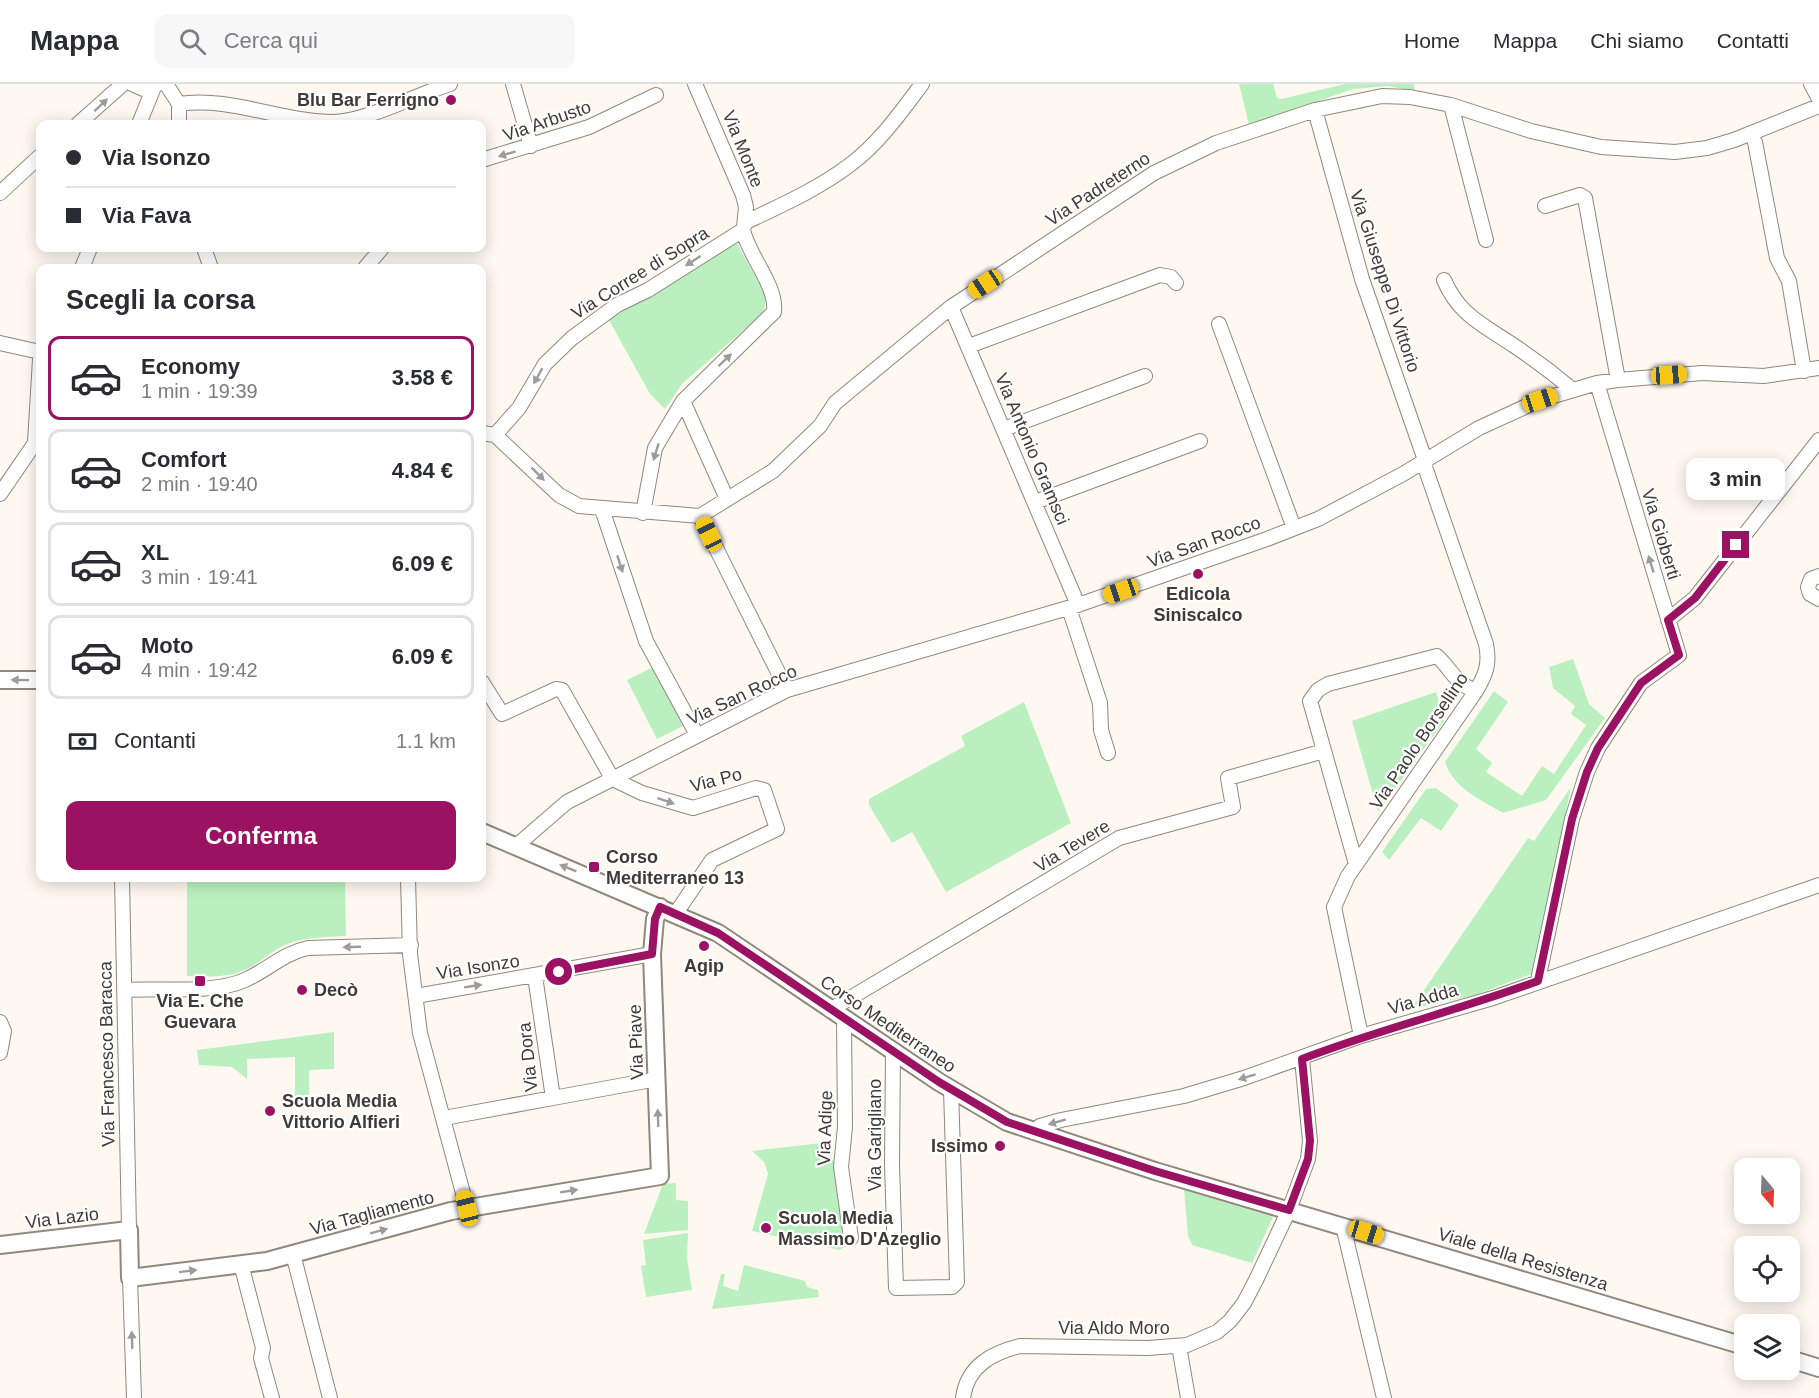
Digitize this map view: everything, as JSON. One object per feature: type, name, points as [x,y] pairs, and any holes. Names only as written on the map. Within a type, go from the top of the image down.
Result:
[{"type":"main road","points":[[0,680],[36,680]]},
{"type":"main road","name":"Corso Mediterraneo","points":[[486,834],[676,913],[718,933],[951,1090],[1007,1122],[1289,1210]]},
{"type":"main road","name":"Via Piave","points":[[660,907],[655,919],[652,954],[660,1176]]},
{"type":"main road","name":"Via Tagliamento","points":[[130,1278],[241,1264],[293,1254],[467,1208],[660,1176]]},
{"type":"main road","name":"Viale della Resistenza","points":[[1289,1210],[1734,1343]]},
{"type":"main road","points":[[129,1230],[130,1278]]},
{"type":"main road","name":"Via Lazio","points":[[0,1245],[129,1230]]},
{"type":"main road","points":[[1800,1362],[1819,1368]]},
{"type":"street","points":[[82,120],[123,84]]},
{"type":"street","points":[[132,84],[143,89],[159,85]]},
{"type":"street","points":[[342,120],[450,84]]},
{"type":"street","points":[[513,84],[531,146]]},
{"type":"street","name":"Via Monte","points":[[683,401],[774,312],[775,303],[746,244],[743,195],[695,84]]},
{"type":"street","name":"Via Corree di Sopra","points":[[488,434],[519,408],[545,364],[572,338],[617,305],[648,290],[744,226],[794,200],[851,164],[892,124],[922,84]]},
{"type":"street","points":[[1811,84],[1819,99]]},
{"type":"street","points":[[159,85],[179,104],[179,120]]},
{"type":"street","points":[[141,120],[159,85]]},
{"type":"street","name":"Via Arbusto","points":[[486,159],[589,127],[656,95]]},
{"type":"street","name":"Via Padreterno","points":[[700,516],[773,471],[820,426],[836,403],[951,307],[1166,165],[1216,144],[1315,110],[1382,96],[1410,97],[1451,105],[1531,131],[1601,147],[1675,152],[1707,148],[1734,140],[1819,106]]},
{"type":"street","points":[[179,104],[193,102],[228,105],[292,118],[314,120]]},
{"type":"street","points":[[1451,105],[1486,240]]},
{"type":"street","name":"Via Giuseppe Di Vittorio","points":[[1315,110],[1362,279],[1424,461]]},
{"type":"street","points":[[1755,142],[1777,258],[1790,281],[1804,371]]},
{"type":"street","points":[[0,194],[36,159]]},
{"type":"street","points":[[0,171],[10,182]]},
{"type":"street","points":[[1545,206],[1580,195],[1585,198],[1618,380]]},
{"type":"street","points":[[368,264],[378,252]]},
{"type":"street","points":[[969,345],[1160,275],[1171,277],[1176,284]]},
{"type":"street","points":[[1444,280],[1454,300],[1479,326],[1515,346],[1573,390]]},
{"type":"street","name":"Via Antonio Gramsci","points":[[951,307],[1035,502],[1074,607],[1100,703],[1101,730],[1108,753]]},
{"type":"street","points":[[1219,324],[1294,528]]},
{"type":"street","points":[[0,344],[36,351]]},
{"type":"street","name":"Via San Rocco","points":[[515,847],[567,802],[787,690],[1074,607],[1318,519],[1479,428],[1540,400],[1597,382],[1702,373],[1764,376],[1819,368]]},
{"type":"street","points":[[1004,429],[1145,376]]},
{"type":"street","name":"Via Gioberti","points":[[1538,981],[1572,819],[1587,772],[1598,748],[1641,683],[1679,655],[1597,382]]},
{"type":"street","points":[[683,401],[727,499]]},
{"type":"street","points":[[643,513],[655,448],[683,401]]},
{"type":"street","points":[[488,434],[513,449],[559,495],[579,506],[700,516],[787,690]]},
{"type":"street","points":[[0,494],[36,439]]},
{"type":"street","points":[[1668,620],[1695,598],[1819,440]]},
{"type":"street","points":[[1035,502],[1200,441]]},
{"type":"street","name":"Via Paolo Borsellino","points":[[1361,1036],[1334,907],[1356,864],[1476,691],[1485,675],[1489,661],[1486,644],[1424,461]]},
{"type":"street","points":[[602,509],[646,641],[697,735]]},
{"type":"street","points":[[1819,576],[1811,579],[1808,586],[1810,594],[1819,599]]},
{"type":"street","points":[[1356,864],[1310,701],[1317,690],[1328,684],[1437,656],[1450,667],[1461,686],[1476,691]]},
{"type":"street","points":[[486,688],[502,714],[556,689],[562,690],[612,778]]},
{"type":"street","name":"Via Tevere","points":[[837,1014],[1119,838],[1233,807],[1228,778],[1324,751]]},
{"type":"street","name":"Via Po","points":[[612,778],[642,793],[693,808],[756,788],[764,790],[777,829],[712,860],[676,913]]},
{"type":"street","name":"Via Francesco Baracca","points":[[122,882],[129,1230]]},
{"type":"street","points":[[408,882],[411,945],[420,1032],[467,1208]]},
{"type":"street","name":"Via Adda","points":[[1034,1132],[1040,1126],[1079,1116],[1184,1096],[1302,1059],[1361,1036],[1493,998],[1819,885]]},
{"type":"street","points":[[124,990],[227,986],[245,980],[293,951],[308,948],[411,945]]},
{"type":"street","name":"Via Isonzo","points":[[416,996],[652,954]]},
{"type":"street","name":"Via Dora","points":[[444,1118],[553,1098],[535,976]]},
{"type":"street","name":"Via Adige","points":[[837,1014],[846,1127],[841,1167],[851,1238]]},
{"type":"street","points":[[0,1022],[4,1031],[0,1053]]},
{"type":"street","name":"Via Garigliano","points":[[893,1051],[892,1165],[897,1288],[952,1287],[957,1282],[951,1090]]},
{"type":"street","name":"Via Aldo Moro","points":[[963,1398],[970,1376],[980,1363],[990,1355],[1011,1348],[1179,1346],[1200,1342],[1217,1332],[1237,1313],[1289,1210],[1308,1159],[1310,1141],[1302,1059]]},
{"type":"street","points":[[553,1098],[657,1079]]},
{"type":"street","points":[[1343,1226],[1384,1398]]},
{"type":"street","points":[[293,1254],[330,1398]]},
{"type":"street","points":[[241,1264],[263,1348],[261,1359],[272,1398]]},
{"type":"street","points":[[130,1278],[134,1398]]},
{"type":"street","points":[[1179,1346],[1188,1398]]},
{"type":"green space","points":[[1239,84],[1273,84],[1277,98],[1281,99],[1345,84],[1414,84],[1415,91],[1388,86],[1353,89],[1249,125]]},
{"type":"green space","points":[[735,240],[766,296],[764,312],[682,384],[665,409],[650,394],[605,313]]},
{"type":"green space","points":[[1573,659],[1589,704],[1605,718],[1546,800],[1503,813],[1461,786],[1445,762],[1494,691],[1508,702],[1476,749],[1492,763],[1486,772],[1522,796],[1542,766],[1554,774],[1586,725],[1571,714],[1575,706],[1553,688],[1549,667]]},
{"type":"green space","points":[[653,667],[685,725],[657,739],[627,680]]},
{"type":"green space","points":[[1436,692],[1444,721],[1378,812],[1352,721]]},
{"type":"green space","points":[[1024,702],[1071,823],[946,892],[912,832],[892,843],[869,805],[869,799],[965,746],[961,736]]},
{"type":"green space","points":[[1571,787],[1531,974],[1475,995],[1411,1009],[1528,838],[1534,841]]},
{"type":"green space","points":[[1436,788],[1459,805],[1441,831],[1421,818],[1389,860],[1382,852],[1426,789]]},
{"type":"green space","points":[[187,882],[345,882],[346,936],[311,938],[290,943],[244,971],[228,975],[187,976]]},
{"type":"green space","points":[[334,1032],[334,1069],[309,1070],[309,1107],[295,1107],[295,1057],[247,1059],[247,1079],[232,1067],[199,1065],[197,1050]]},
{"type":"green space","points":[[822,1143],[836,1165],[847,1246],[839,1250],[752,1231],[768,1174],[764,1162],[752,1151]]},
{"type":"green space","points":[[676,1183],[676,1200],[688,1201],[688,1230],[644,1234],[663,1184]]},
{"type":"green space","points":[[1184,1190],[1273,1217],[1252,1263],[1192,1245],[1188,1236]]},
{"type":"green space","points":[[688,1233],[687,1259],[692,1290],[646,1297],[641,1266],[646,1265],[643,1240]]},
{"type":"green space","points":[[744,1265],[805,1281],[807,1287],[818,1290],[819,1297],[712,1309],[721,1274],[725,1274],[723,1286],[738,1291]]},
{"type":"place","name":"Blu Bar Ferrigno","points":[[451,100]]},
{"type":"place","name":"Edicola Siniscalco","points":[[1198,574]]},
{"type":"place","name":"Corso Mediterraneo 13","points":[[594,867]]},
{"type":"place","name":"Agip","points":[[704,946]]},
{"type":"place","name":"Via E. Che Guevara","points":[[200,981]]},
{"type":"place","name":"Decò","points":[[302,990]]},
{"type":"place","name":"Scuola Media Vittorio Alfieri","points":[[270,1111]]},
{"type":"place","name":"Issimo","points":[[1000,1146]]},
{"type":"place","name":"Scuola Media Massimo D'Azeglio","points":[[766,1228]]},
{"type":"route","points":[[559,972],[652,954],[655,919],[660,907],[718,933],[975,1106],[1007,1122],[1155,1171],[1289,1210],[1308,1159],[1310,1141],[1302,1059],[1361,1036],[1493,998],[1538,981],[1572,819],[1587,772],[1598,748],[1641,683],[1673,662],[1679,655],[1668,620],[1695,598],[1736,545]]}]
